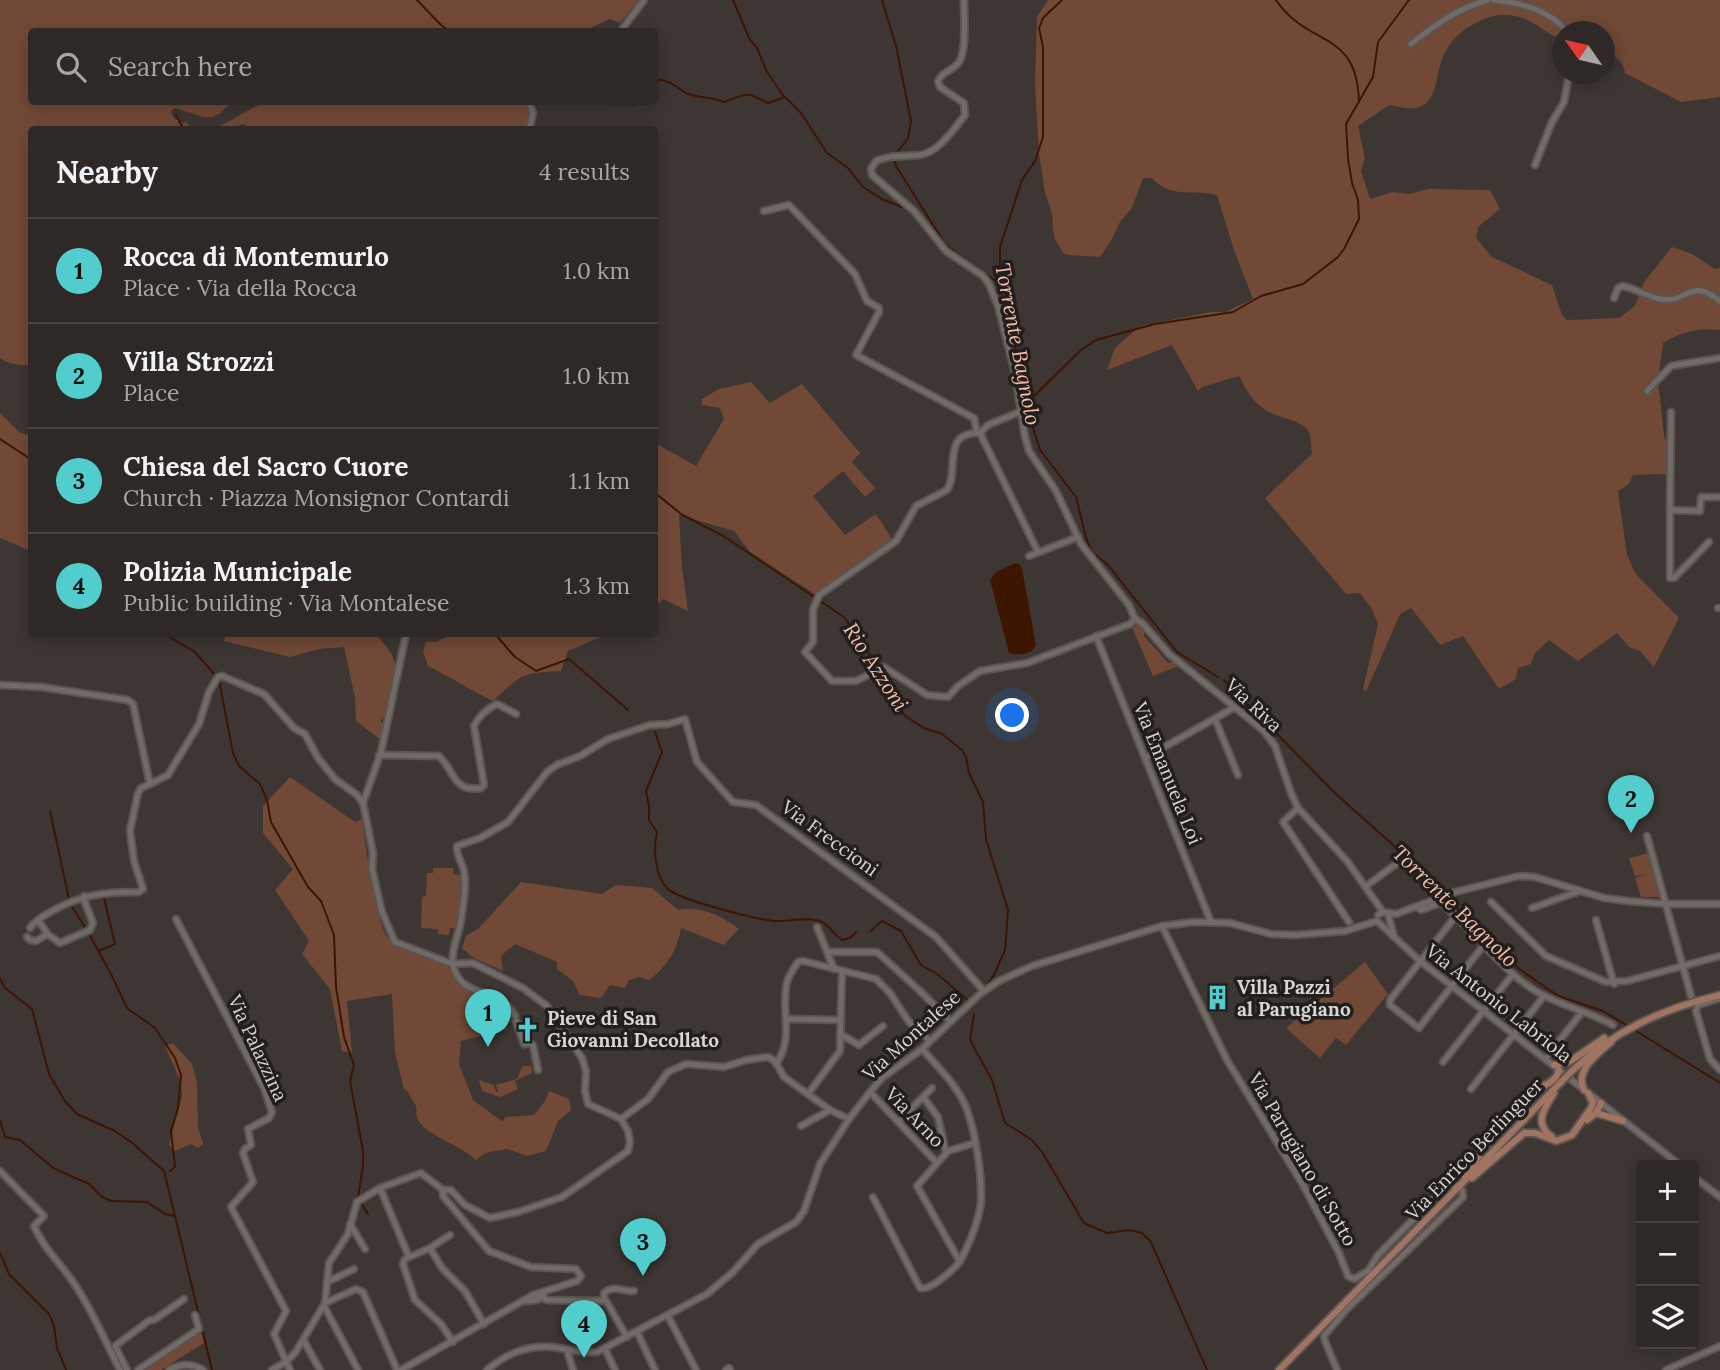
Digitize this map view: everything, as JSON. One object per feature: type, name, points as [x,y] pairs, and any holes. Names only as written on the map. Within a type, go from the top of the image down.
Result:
[{"type":"main road","name":"Via Enrico Berlinguer","points":[[1279,1370],[1460,1187],[1562,1072],[1637,1023],[1676,1007],[1720,997]]},
{"type":"main road","points":[[1560,1140],[1546,1132],[1541,1118],[1562,1072],[1569,1062],[1603,1039],[1622,1031]]},
{"type":"main road","points":[[1580,1126],[1592,1105],[1580,1082],[1581,1076],[1615,1035]]},
{"type":"main road","points":[[1460,1187],[1477,1159],[1535,1092],[1556,1078],[1569,1062]]},
{"type":"main road","points":[[1460,1187],[1524,1133],[1535,1133],[1556,1142],[1569,1137],[1596,1114],[1601,1103]]},
{"type":"main road","points":[[1596,1114],[1623,1121]]},
{"type":"street","points":[[623,28],[645,0]]},
{"type":"street","name":"Via Riva","points":[[964,0],[962,58],[940,75],[938,80],[940,87],[964,103],[965,116],[929,152],[920,155],[897,155],[876,161],[871,169],[872,175],[914,211],[946,251],[983,276],[989,284],[998,306],[1029,451],[1056,491],[1077,537],[1092,560],[1129,605],[1135,619],[1142,623],[1169,654],[1264,731],[1275,746],[1290,793],[1298,808],[1347,861],[1382,916]]},
{"type":"street","points":[[1411,44],[1444,19],[1469,5],[1488,0]]},
{"type":"street","points":[[1494,0],[1533,9],[1558,21]]},
{"type":"street","points":[[1535,165],[1552,122],[1564,102],[1567,84]]},
{"type":"street","points":[[530,126],[533,113],[531,105]]},
{"type":"street","points":[[764,211],[789,205],[855,274],[867,301],[879,308],[856,355],[988,425]]},
{"type":"street","points":[[1614,298],[1618,288],[1623,286],[1661,299],[1679,299],[1692,289],[1699,289],[1720,301]]},
{"type":"street","points":[[1647,391],[1671,366],[1720,358]]},
{"type":"street","points":[[1022,411],[988,425],[978,433],[963,437],[955,444],[952,452],[952,477],[947,489],[916,506],[897,541],[818,597],[813,610],[813,642],[805,652],[834,682],[856,681],[884,667],[927,695],[948,698],[958,686],[980,671],[1027,663],[1132,623],[1135,619]]},
{"type":"street","points":[[1671,412],[1670,578],[1674,578],[1709,542]]},
{"type":"street","points":[[974,418],[978,433],[1038,552]]},
{"type":"street","points":[[1670,510],[1700,511],[1701,497],[1720,497]]},
{"type":"street","points":[[1029,556],[1077,537]]},
{"type":"street","name":"Via Emanuela Loi","points":[[1096,636],[1211,922]]},
{"type":"street","points":[[363,803],[379,755],[405,637]]},
{"type":"street","points":[[30,929],[38,920],[66,903],[85,896],[103,892],[139,892],[143,889],[134,861],[130,831],[138,793],[168,775],[202,718],[216,679],[222,677],[264,695],[294,727],[305,734],[318,758],[335,779],[357,795],[363,803],[373,853],[372,869],[382,912],[395,942],[452,964],[473,963],[523,988],[553,1012],[582,1058],[586,1071],[585,1091],[588,1104],[621,1119],[628,1131],[628,1150],[562,1197],[518,1212],[490,1217],[465,1205],[451,1190],[443,1190],[421,1173],[380,1188],[360,1200],[345,1240],[331,1259],[324,1305],[304,1341],[286,1362],[272,1370]]},
{"type":"street","points":[[0,685],[53,689],[128,700],[134,704],[150,784]]},
{"type":"street","points":[[379,755],[439,756],[456,781],[464,787],[481,788],[484,785],[484,773],[474,726],[483,713],[498,704],[516,714]]},
{"type":"street","points":[[1145,758],[1235,707]]},
{"type":"street","name":"Via Freccioni","points":[[452,964],[461,921],[465,880],[457,846],[480,838],[508,822],[547,772],[557,765],[580,756],[608,739],[650,725],[685,719],[697,762],[729,799],[737,803],[756,804],[867,884],[936,937],[984,991]]},
{"type":"street","points":[[1215,719],[1238,775]]},
{"type":"street","points":[[1298,808],[1283,822],[1349,922]]},
{"type":"street","points":[[1647,836],[1691,996]]},
{"type":"street","points":[[1365,887],[1400,861]]},
{"type":"street","name":"Via Montalese","points":[[487,1370],[511,1353],[531,1348],[545,1346],[597,1353],[707,1294],[733,1272],[756,1246],[766,1243],[800,1217],[816,1172],[849,1119],[882,1079],[922,1049],[984,991],[1016,971],[1162,926],[1211,922],[1239,925],[1278,935],[1345,931],[1443,896],[1519,876],[1535,877],[1604,898],[1666,904],[1720,904]]},
{"type":"street","points":[[1532,908],[1580,891]]},
{"type":"street","points":[[50,936],[60,943],[90,930],[93,923],[85,896]]},
{"type":"street","points":[[1491,902],[1546,956],[1614,984],[1720,956]]},
{"type":"street","points":[[1416,907],[1421,910],[1441,904],[1513,974],[1544,996],[1613,1025]]},
{"type":"street","points":[[1382,916],[1386,925]]},
{"type":"street","points":[[1382,916],[1386,925]]},
{"type":"street","points":[[1455,917],[1390,1000],[1390,1005],[1419,1028],[1483,946]]},
{"type":"street","name":"Via Palazzina","points":[[176,919],[264,1088],[272,1112],[269,1118],[248,1129],[251,1145],[243,1153],[253,1182],[231,1207],[286,1311],[274,1334],[286,1362]]},
{"type":"street","points":[[27,937],[36,941],[46,935],[38,920]]},
{"type":"street","points":[[1596,920],[1614,984]]},
{"type":"street","name":"Via Antonio Labriola","points":[[1386,925],[1395,939],[1420,961],[1673,1160]]},
{"type":"street","name":"Via Parugiano di Sotto","points":[[1162,926],[1222,1050],[1303,1185],[1339,1253],[1348,1276],[1354,1279],[1368,1271],[1378,1255],[1449,1184],[1460,1187]]},
{"type":"street","points":[[817,927],[834,969]]},
{"type":"street","points":[[827,952],[877,952],[951,1022]]},
{"type":"street","points":[[776,1063],[785,1047],[788,1019],[787,981],[798,962],[812,962],[876,979],[890,993],[909,1022],[930,1041]]},
{"type":"street","points":[[452,964],[463,984],[494,996],[512,1010],[524,1044],[533,1045],[538,1070]]},
{"type":"street","points":[[808,1094],[840,1051],[842,971]]},
{"type":"street","points":[[1443,1062],[1513,974]]},
{"type":"street","points":[[1471,1088],[1544,996]]},
{"type":"street","points":[[1696,1011],[1698,1005],[1720,997]]},
{"type":"street","points":[[1676,1007],[1692,1007],[1696,1011],[1710,1059],[1720,1070]]},
{"type":"street","points":[[1545,1059],[1582,1012]]},
{"type":"street","points":[[788,1019],[840,1020]]},
{"type":"street","points":[[839,1034],[856,1044],[863,1043],[883,1026]]},
{"type":"street","points":[[873,1197],[920,1288],[928,1288],[960,1262],[981,1204],[975,1143],[963,1101],[922,1049]]},
{"type":"street","points":[[621,1119],[648,1099],[668,1072],[686,1063],[724,1068],[746,1060],[768,1057],[776,1063],[782,1074],[808,1094],[830,1110],[849,1119]]},
{"type":"street","points":[[898,1122],[932,1088]]},
{"type":"street","name":"Via Arno","points":[[870,1092],[937,1163]]},
{"type":"street","points":[[923,1097],[938,1117],[946,1153]]},
{"type":"street","points":[[801,1126],[830,1110]]},
{"type":"street","points":[[960,1262],[917,1186],[946,1153],[975,1143]]},
{"type":"street","points":[[0,1171],[44,1216],[34,1226],[42,1244],[61,1264],[79,1290],[120,1370]]},
{"type":"street","points":[[1699,1181],[1720,1198]]},
{"type":"street","points":[[1337,1370],[1324,1336],[1346,1310],[1463,1197],[1460,1187]]},
{"type":"street","points":[[380,1188],[409,1257]]},
{"type":"street","points":[[324,1305],[356,1289],[362,1290],[399,1370],[525,1301],[537,1300],[542,1293],[579,1280],[580,1273],[573,1269],[524,1266],[489,1251],[443,1196],[443,1190]]},
{"type":"street","points":[[350,1224],[365,1249]]},
{"type":"street","points":[[450,1235],[403,1262],[415,1300],[442,1324],[453,1342]]},
{"type":"street","points":[[430,1248],[442,1268],[466,1291],[484,1324]]},
{"type":"street","points":[[327,1282],[355,1269]]},
{"type":"street","points":[[604,1300],[607,1289],[634,1291]]},
{"type":"street","points":[[542,1293],[549,1300],[604,1300],[627,1337]]},
{"type":"street","points":[[127,1370],[115,1346],[184,1299]]},
{"type":"street","points":[[324,1305],[358,1370]]},
{"type":"street","points":[[138,1370],[199,1329],[195,1315]]},
{"type":"street","points":[[668,1316],[696,1370]]},
{"type":"street","points":[[637,1332],[655,1370]]},
{"type":"street","points":[[304,1341],[320,1370]]},
{"type":"street","points":[[1666,1370],[1720,1346]]},
{"type":"street","points":[[605,1349],[615,1370]]},
{"type":"street","points":[[567,1350],[573,1370]]},
{"type":"street","points":[[286,1362],[290,1370]]},
{"type":"street","points":[[496,1363],[500,1370]]},
{"type":"street","points":[[169,1370],[188,1365],[203,1370]]},
{"type":"shaded area","points":[[0,0],[639,0],[620,23],[610,19],[590,28],[28,28],[28,105],[229,105],[212,117],[203,117],[175,108],[171,111],[174,118],[189,126],[28,126],[28,365],[11,363],[0,358]]},
{"type":"shaded area","points":[[1048,0],[1720,0],[1720,97],[1681,102],[1625,73],[1623,65],[1615,57],[1615,21],[1552,21],[1552,35],[1522,18],[1501,15],[1487,18],[1458,35],[1444,54],[1433,93],[1425,104],[1412,108],[1389,105],[1358,126],[1365,158],[1361,171],[1370,199],[1393,192],[1409,194],[1428,189],[1490,190],[1500,209],[1478,227],[1476,238],[1492,257],[1552,285],[1562,315],[1567,320],[1619,318],[1635,306],[1644,282],[1672,247],[1692,254],[1715,269],[1720,268],[1720,330],[1690,331],[1663,343],[1658,380],[1664,436],[1670,450],[1666,474],[1633,475],[1629,484],[1618,491],[1627,555],[1635,573],[1679,618],[1654,667],[1640,651],[1629,647],[1617,633],[1578,661],[1549,640],[1535,653],[1531,664],[1518,668],[1516,679],[1499,689],[1463,636],[1440,645],[1411,608],[1400,614],[1366,692],[1363,689],[1378,624],[1372,609],[1360,593],[1346,594],[1265,498],[1312,454],[1310,434],[1306,428],[1260,406],[1239,376],[1202,387],[1198,391],[1172,345],[1107,370],[1115,348],[1140,326],[1211,312],[1225,312],[1253,299],[1217,195],[1166,189],[1152,178],[1143,178],[1132,208],[1120,222],[1100,257],[1063,253],[1055,239],[1039,153],[1035,85],[1037,17]]},
{"type":"shaded area","points":[[531,105],[527,126],[219,126],[254,107]]},
{"type":"shaded area","points":[[751,382],[770,403],[802,384],[860,453],[852,462],[875,488],[865,497],[843,471],[813,496],[845,535],[876,514],[893,541],[816,595],[750,552],[734,531],[679,515],[688,611],[663,599],[658,604],[658,445],[696,466],[724,419],[720,408],[702,405],[702,399],[719,389]]},
{"type":"shaded area","points":[[0,413],[19,432],[28,435],[28,550],[0,538]]},
{"type":"shaded area","points":[[1015,563],[1022,569],[1036,645],[1028,653],[1021,654],[1009,653],[990,580],[996,572]]},
{"type":"shaded area","points":[[1138,625],[1144,636],[1168,663],[1174,662],[1178,666],[1153,676],[1132,627]]},
{"type":"shaded area","points":[[226,637],[378,637],[391,654],[396,671],[387,716],[380,721],[385,725],[381,740],[356,721],[355,698],[344,647],[319,649],[290,657],[224,641]]},
{"type":"shaded area","points":[[446,637],[601,637],[568,651],[561,671],[529,674],[516,680],[493,701],[428,666],[423,652],[426,642],[436,642]]},
{"type":"shaded area","points":[[290,777],[355,822],[362,819],[376,901],[384,931],[389,939],[408,951],[443,963],[465,987],[511,1013],[503,1016],[507,1029],[461,1041],[459,1064],[473,1100],[503,1122],[505,1117],[534,1115],[549,1091],[569,1099],[571,1110],[558,1121],[546,1151],[527,1156],[507,1149],[485,1153],[476,1160],[421,1124],[417,1118],[415,1104],[404,1089],[395,1053],[392,994],[347,1001],[352,1053],[342,1051],[330,989],[302,954],[309,941],[275,890],[293,869],[263,833],[263,806]]},
{"type":"shaded area","points":[[1649,853],[1661,897],[1641,897],[1635,878],[1646,874],[1635,876],[1629,858]]},
{"type":"shaded area","points":[[433,868],[453,868],[453,874],[461,875],[459,929],[450,928],[449,935],[438,934],[438,929],[421,928],[422,897],[426,896],[427,873],[433,873]]},
{"type":"shaded area","points":[[521,882],[602,894],[616,885],[652,888],[678,910],[694,909],[710,913],[739,929],[724,945],[681,928],[671,957],[649,980],[639,977],[629,980],[625,988],[610,985],[601,998],[580,995],[573,981],[557,969],[557,962],[515,944],[501,956],[503,971],[474,958],[462,948],[466,936],[479,928]]},
{"type":"shaded area","points":[[1365,962],[1388,994],[1346,1045],[1336,1038],[1320,1058],[1286,1028]]},
{"type":"shaded area","points":[[173,1043],[192,1064],[197,1082],[198,1127],[203,1144],[198,1148],[191,1144],[174,1151],[169,1144],[182,1097],[181,1083],[165,1046]]},
{"type":"shaded area","points":[[525,1066],[531,1066],[532,1073],[515,1081],[518,1089],[500,1097],[482,1091],[479,1080],[494,1085],[498,1092],[496,1085],[517,1079]]},
{"type":"shaded area","points":[[201,1332],[204,1343],[161,1370],[146,1370]]},
{"type":"waterway","points":[[417,0],[445,28]]},
{"type":"waterway","points":[[733,0],[750,40],[784,97]]},
{"type":"waterway","points":[[882,0],[896,46],[911,121],[908,138],[896,154]]},
{"type":"waterway","name":"Torrente Bagnolo","points":[[1062,0],[1043,18],[1039,28],[1043,47],[1043,137],[1035,161],[1022,180],[1000,247],[1000,267],[1007,289],[1014,343],[1025,379],[1029,415],[1040,450],[1076,497],[1092,552],[1108,565],[1177,652],[1218,677]]},
{"type":"waterway","points":[[1276,0],[1303,26],[1341,50],[1350,62],[1356,78],[1359,102]]},
{"type":"waterway","points":[[1028,402],[1081,350],[1096,340],[1155,324],[1233,312],[1261,296],[1303,284],[1338,257],[1359,219],[1358,200],[1348,159],[1346,124],[1373,77],[1378,42],[1409,0]]},
{"type":"waterway","points":[[658,81],[671,83],[690,95],[724,102],[746,95],[768,103],[785,97],[801,113],[827,153],[848,168],[863,187],[902,207]]},
{"type":"waterway","name":"Rio Azzoni","points":[[176,115],[182,126]]},
{"type":"waterway","points":[[894,159],[945,244],[968,262]]},
{"type":"waterway","points":[[972,264],[1005,288]]},
{"type":"waterway","points":[[0,439],[28,457]]},
{"type":"waterway","name":"Rio Azzoni","points":[[658,495],[681,514],[725,537],[844,617],[873,659],[904,715],[924,728],[942,734],[962,750],[969,773],[983,802],[986,839],[1008,910],[1005,950],[994,975],[985,987]]},
{"type":"waterway","points":[[170,637],[195,652],[215,675]]},
{"type":"waterway","points":[[498,637],[515,657],[536,671],[569,659],[628,710]]},
{"type":"waterway","points":[[219,680],[233,753],[239,766],[260,784],[267,800],[271,822],[308,887],[321,901],[334,935],[336,987],[344,1037],[354,1065],[350,1081],[363,1151],[358,1198],[368,1214]]},
{"type":"waterway","name":"Torrente Bagnolo","points":[[1224,680],[1336,794],[1392,844],[1518,968],[1558,996],[1603,1011],[1628,1026]]},
{"type":"waterway","points":[[655,732],[662,752],[646,791],[649,820],[657,832],[655,854],[658,869],[667,888],[685,898],[751,917],[774,921],[816,920],[825,924],[842,940],[850,938],[856,932]]},
{"type":"waterway","points":[[50,811],[69,899]]},
{"type":"waterway","points":[[99,951],[115,944],[103,894]]},
{"type":"waterway","points":[[71,905],[86,929]]},
{"type":"waterway","points":[[871,931],[882,921],[901,931],[921,965],[937,974],[969,1001],[973,997]]},
{"type":"waterway","points":[[89,934],[127,1008],[155,1028],[175,1058],[181,1075],[178,1108],[171,1131],[175,1167],[170,1171]]},
{"type":"waterway","points":[[0,978],[5,988],[32,1009],[49,1074],[65,1101],[77,1114],[115,1131],[131,1142],[164,1171],[175,1216]]},
{"type":"waterway","points":[[974,1014],[970,1040],[992,1080],[1005,1123],[1032,1140],[1042,1152],[1084,1223],[1107,1233],[1130,1230],[1142,1233],[1151,1242],[1207,1370]]},
{"type":"waterway","name":"Torrente Bagnolo","points":[[1633,1029],[1720,1083]]},
{"type":"waterway","points":[[0,1120],[5,1137],[20,1140],[53,1168],[89,1184],[102,1197],[111,1201],[147,1202],[165,1214],[175,1216],[212,1370]]},
{"type":"waterway","points":[[0,1253],[9,1274],[49,1314],[54,1326],[57,1348],[66,1370]]},
{"type":"place","name":"Villa Strozzi","points":[[1631,833]]},
{"type":"place","name":"Villa Pazzi al Parugiano","points":[[1217,998]]},
{"type":"place","name":"Pieve di San Giovanni Decollato","points":[[527,1029]]},
{"type":"place","name":"Rocca di Montemurlo","points":[[488,1047]]},
{"type":"place","name":"Chiesa del Sacro Cuore","points":[[643,1276]]},
{"type":"place","name":"Polizia Municipale","points":[[584,1358]]}]
